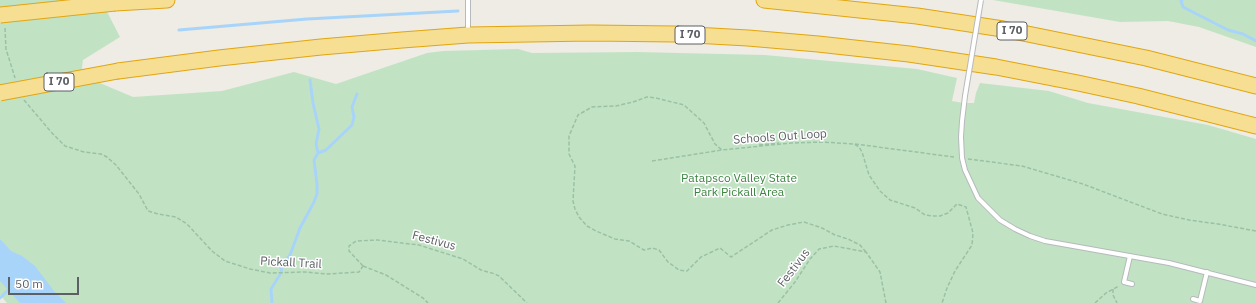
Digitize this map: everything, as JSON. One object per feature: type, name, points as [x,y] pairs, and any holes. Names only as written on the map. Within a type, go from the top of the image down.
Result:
[{"type":"highway","points":[[2,19],[115,3],[166,0]]},
{"type":"highway","name":"I 70","points":[[764,0],[917,16],[1003,29],[1146,58],[1256,86]]},
{"type":"highway","name":"I 70","points":[[0,93],[118,71],[321,47],[468,35],[591,33],[675,34],[779,40],[901,53],[996,67],[1078,82],[1256,126]]},
{"type":"lane","points":[[468,0],[468,35]]},
{"type":"lane","points":[[981,0],[962,121],[962,158],[965,170],[978,198],[1000,220],[1015,229],[1045,241],[1170,263],[1256,285]]},
{"type":"lane","points":[[1130,256],[1124,282],[1132,284]]},
{"type":"lane","points":[[1193,299],[1200,301],[1207,272]]},
{"type":"path","points":[[2,19],[6,48],[17,84]]},
{"type":"path","name":"Pickall Trail","points":[[22,96],[25,102],[52,134],[65,146],[84,152],[101,154],[106,157],[116,165],[139,194],[148,211],[176,218],[187,224],[212,250],[226,261],[250,269],[270,273],[305,272],[327,274],[359,272],[363,266]]},
{"type":"path","name":"Schools Out Loop","points":[[722,150],[714,144],[704,123],[684,105],[663,99],[647,97],[622,105],[592,107],[578,115],[569,136],[569,154],[575,166],[573,200],[575,209],[579,217],[587,226],[615,239],[630,241],[644,250],[652,248],[659,250],[668,262],[679,270],[687,271],[701,257],[720,248],[731,257],[772,230],[804,222],[848,239],[860,245],[866,252]]},
{"type":"path","points":[[652,161],[722,150],[806,141],[854,144],[1022,166],[1083,184],[1162,214],[1188,220],[1256,231]]},
{"type":"path","points":[[854,144],[859,147],[862,152],[869,175],[880,191],[890,200],[915,208],[925,215],[934,216],[940,216],[948,213],[958,204],[966,207],[972,226],[972,245],[955,271],[942,303]]},
{"type":"path","name":"Festivus","points":[[363,266],[349,251],[349,246],[356,241],[378,240],[419,245],[463,259],[481,270],[499,276],[527,303]]},
{"type":"path","name":"Festivus","points":[[778,303],[795,282],[810,259],[820,249],[834,246],[866,252]]},
{"type":"path","points":[[866,252],[880,272],[886,303]]},
{"type":"path","points":[[363,266],[386,275],[423,298],[428,303]]},
{"type":"path","points":[[1095,303],[1113,289],[1113,295],[1117,303]]},
{"type":"green space","name":"Patapsco Valley State Park Pickall Area","points":[[0,0],[101,0],[120,37],[83,60],[81,75],[133,97],[222,91],[294,72],[336,84],[427,53],[443,51],[518,49],[532,53],[637,52],[765,55],[917,69],[957,78],[952,101],[963,103],[974,103],[980,83],[1049,91],[1088,103],[1208,125],[1256,139],[1256,303],[7,303],[0,295]]},
{"type":"green space","points":[[993,0],[1256,0],[1256,47],[1199,27],[1168,21],[1120,22]]},
{"type":"water","points":[[0,239],[11,251],[22,256],[35,266],[54,291],[66,303],[20,303],[0,281]]},
{"type":"waterway","points":[[1182,0],[1183,7],[1228,30],[1243,34],[1256,41]]},
{"type":"waterway","points":[[179,30],[307,19],[458,11]]},
{"type":"waterway","points":[[310,80],[313,103],[319,129],[316,144],[318,153]]},
{"type":"waterway","points":[[272,303],[271,289],[281,273],[282,265],[290,255],[300,228],[317,194],[314,160],[318,153],[326,150],[352,125],[354,117],[352,107],[357,94]]},
{"type":"waterway","points":[[0,298],[10,288]]}]
